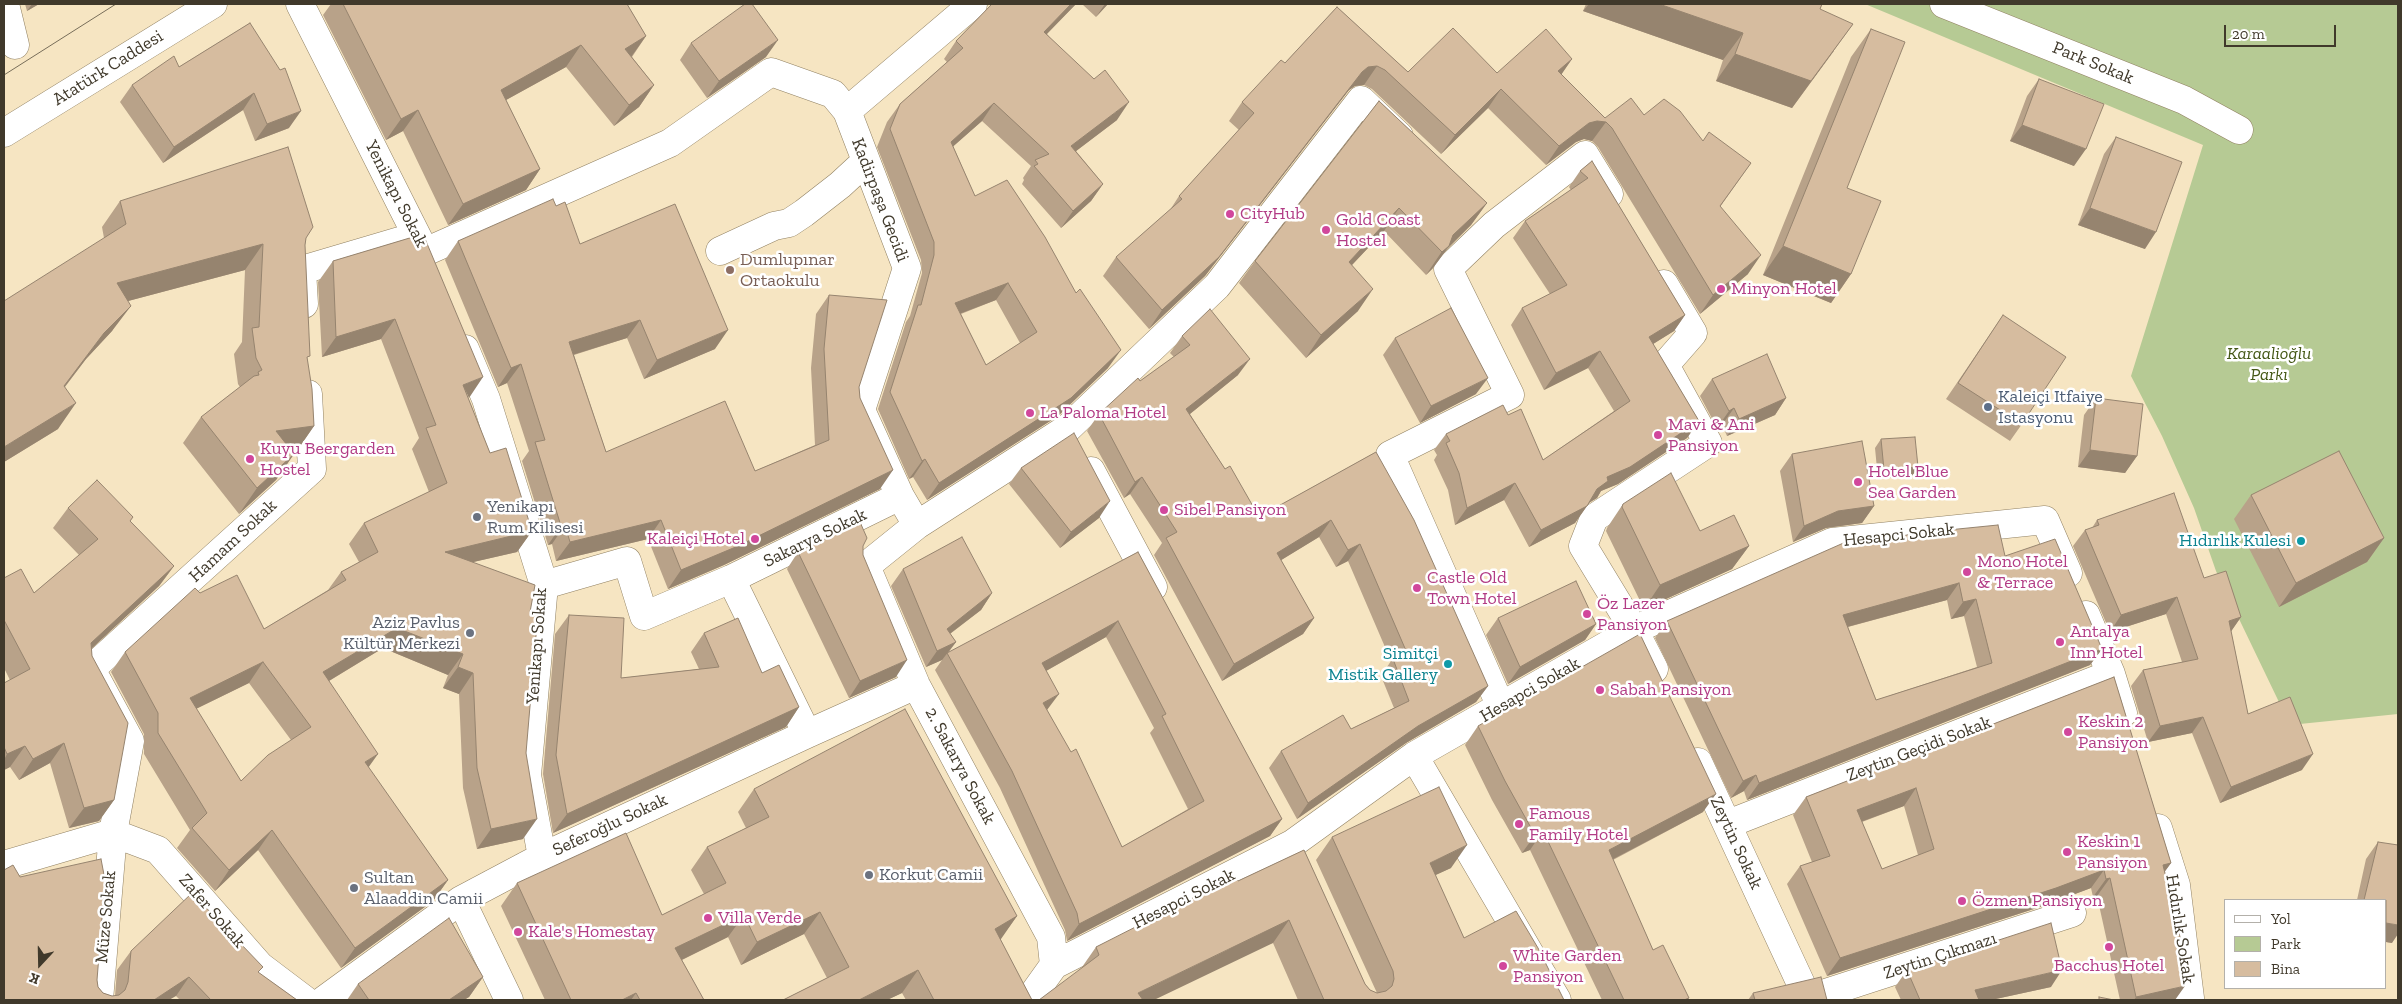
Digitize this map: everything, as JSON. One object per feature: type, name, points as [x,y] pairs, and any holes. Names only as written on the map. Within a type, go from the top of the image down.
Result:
[{"type":"street","points":[[5,4],[15,45]]},
{"type":"street","name":"Atatürk Caddesi","points":[[4,133],[213,4]]},
{"type":"street","name":"Yenikapı Sokak","points":[[300,4],[425,253]]},
{"type":"street","points":[[305,329],[302,270],[425,253],[670,143],[771,72],[833,94],[847,111],[973,4]]},
{"type":"street","name":"Park Sokak","points":[[1944,4],[2184,100],[2238,130]]},
{"type":"street","points":[[917,525],[1068,428],[1217,286],[1361,100],[1417,153]]},
{"type":"street","name":"Kadirpaşa Gecidi","points":[[847,111],[907,268],[861,410],[900,496],[917,525]]},
{"type":"street","points":[[1501,707],[1390,456],[1510,395],[1448,269],[1494,225],[1585,155],[1621,214]]},
{"type":"street","points":[[720,251],[774,226],[789,223],[804,214],[866,161]]},
{"type":"street","points":[[1473,205],[1494,225]]},
{"type":"street","points":[[1652,265],[1693,333],[1665,365],[1708,443],[1594,518],[1583,546],[1634,630],[1664,691]]},
{"type":"street","name":"Yenikapı Sokak","points":[[456,326],[486,399],[544,585],[527,775],[542,857]]},
{"type":"street","name":"Hamam Sokak","points":[[113,833],[130,741],[91,670],[312,468],[307,369]]},
{"type":"street","points":[[1068,428],[1166,612]]},
{"type":"street","name":"Sakarya Sokak","points":[[544,585],[627,561],[644,616],[731,579],[900,496]]},
{"type":"street","name":"Hesapci Sokak","points":[[1054,965],[1292,844],[1414,756],[1634,630],[1832,542],[2044,520],[2110,674]]},
{"type":"street","name":"2. Sakarya Sokak","points":[[917,525],[866,566],[916,685],[1051,937],[1054,965]]},
{"type":"street","points":[[731,579],[806,734]]},
{"type":"street","points":[[2110,674],[2130,738]]},
{"type":"street","name":"Zeytin Geçidi Sokak","points":[[1728,824],[2110,674]]},
{"type":"street","name":"Seferoğlu Sokak","points":[[324,1000],[461,900],[542,857],[916,685]]},
{"type":"street","name":"Zeytin Sokak","points":[[1686,735],[1728,824],[1806,1000]]},
{"type":"street","points":[[1414,756],[1557,1000]]},
{"type":"street","name":"Hıdırlık Sokak","points":[[2150,802],[2176,885],[2190,998],[2188,1000]]},
{"type":"street","points":[[1278,818],[1304,870]]},
{"type":"street","points":[[4,866],[113,833]]},
{"type":"street","name":"Müze Sokak","points":[[99,1000],[113,833]]},
{"type":"street","name":"Zafer Sokak","points":[[113,833],[158,850],[260,966],[305,1000]]},
{"type":"street","points":[[461,900],[509,1000]]},
{"type":"street","name":"Zeytin Çıkmazı","points":[[1806,1000],[2072,913]]},
{"type":"street","points":[[1029,1000],[1054,965]]},
{"type":"green space","name":"Karaalioğlu Parkı","points":[[1865,4],[2398,4],[2398,714],[2290,725],[2216,571],[2194,508],[2162,436],[2131,376],[2203,145]]},
{"type":"building","points":[[343,4],[627,4],[646,36],[625,49],[654,85],[629,105],[581,45],[501,90],[540,169],[463,204],[418,110],[401,119]]},
{"type":"building","points":[[745,4],[752,4],[778,40],[719,81],[691,43]]},
{"type":"building","points":[[992,4],[1071,4],[1044,32],[1094,79],[1105,70],[1129,102],[1071,146],[1103,184],[1073,211],[1034,166],[1038,164],[1035,160],[1049,154],[994,103],[951,142],[975,196],[1007,180],[1045,237],[1076,293],[1080,289],[1121,350],[1071,398],[939,483],[925,459],[922,461],[890,392],[918,305],[921,305],[934,255],[934,242],[890,129],[900,104],[963,48],[956,41]],"holes":[[[1008,283],[1037,332],[986,365],[955,303]]]},
{"type":"building","points":[[1659,4],[1822,4],[1820,9],[1853,24],[1811,81],[1735,54],[1743,33]]},
{"type":"building","points":[[1337,7],[1408,72],[1453,28],[1497,73],[1546,29],[1572,59],[1558,71],[1605,118],[1631,98],[1644,115],[1664,99],[1680,111],[1703,141],[1709,132],[1751,163],[1720,206],[1761,255],[1713,295],[1612,128],[1606,122],[1597,121],[1589,123],[1559,146],[1501,89],[1455,135],[1385,70],[1377,66],[1368,67],[1362,72],[1219,257],[1162,310],[1116,257],[1182,199],[1179,196],[1254,113],[1242,102],[1281,60],[1285,63]]},
{"type":"building","points":[[250,23],[280,70],[285,68],[301,111],[267,124],[254,93],[174,147],[132,85],[174,56],[179,67]]},
{"type":"building","points":[[1871,29],[1905,42],[1847,188],[1881,201],[1851,274],[1783,246]]},
{"type":"building","points":[[2039,79],[2104,104],[2086,149],[2022,125]]},
{"type":"building","points":[[1379,101],[1487,203],[1453,235],[1449,246],[1442,252],[1399,208],[1349,262],[1373,289],[1321,335],[1255,261]]},
{"type":"building","points":[[2116,137],[2182,162],[2156,232],[2090,208]]},
{"type":"building","points":[[288,147],[313,227],[306,238],[305,245],[310,356],[307,357],[312,389],[314,426],[276,431],[294,454],[257,488],[201,417],[254,376],[259,375],[258,372],[262,370],[256,358],[252,328],[259,327],[263,244],[117,283],[131,306],[104,333],[64,386],[76,403],[4,447],[4,301],[126,224],[120,201]]},
{"type":"building","points":[[1592,161],[1685,315],[1649,337],[1699,421],[1630,467],[1607,477],[1608,481],[1597,489],[1587,506],[1541,530],[1515,483],[1467,508],[1459,473],[1446,443],[1450,441],[1446,434],[1503,405],[1508,415],[1521,409],[1543,460],[1630,401],[1600,351],[1556,373],[1522,308],[1567,285],[1525,221],[1588,178],[1580,171]]},
{"type":"building","points":[[553,199],[556,206],[565,202],[580,244],[675,204],[728,330],[657,360],[640,320],[569,342],[606,452],[725,401],[755,471],[829,440],[824,349],[829,295],[887,300],[859,387],[860,398],[893,470],[738,546],[681,570],[661,520],[570,542],[565,525],[561,526],[535,442],[545,440],[521,364],[511,368],[458,241]]},
{"type":"building","points":[[423,234],[483,377],[463,385],[490,453],[506,448],[532,531],[445,552],[535,585],[530,612],[538,612],[526,753],[537,819],[491,829],[477,768],[473,673],[458,667],[463,654],[397,628],[323,672],[378,754],[365,762],[448,880],[355,948],[272,830],[229,870],[192,828],[207,813],[158,733],[158,713],[125,652],[195,588],[200,593],[237,575],[264,629],[346,580],[341,572],[378,552],[364,523],[447,483],[426,428],[436,425],[395,319],[336,337],[333,261]],"holes":[[[263,662],[311,727],[268,755],[241,781],[190,698]]]},
{"type":"building","points":[[1451,308],[1488,378],[1431,406],[1395,338]]},
{"type":"building","points":[[1210,309],[1250,359],[1186,409],[1225,469],[1230,466],[1258,515],[1263,512],[1264,514],[1376,452],[1414,520],[1488,686],[1418,726],[1308,803],[1281,751],[1343,715],[1351,729],[1409,701],[1393,659],[1407,653],[1360,544],[1348,550],[1331,520],[1277,553],[1314,618],[1234,664],[1166,538],[1177,532],[1142,477],[1135,482],[1099,414],[1138,378],[1140,381],[1190,345],[1182,336]]},
{"type":"building","points":[[2003,315],[2066,357],[2022,424],[1958,383]]},
{"type":"building","points":[[1767,354],[1786,398],[1739,419],[1734,408],[1729,411],[1712,379]]},
{"type":"building","points":[[2096,398],[2143,404],[2137,456],[2090,450]]},
{"type":"building","points":[[1074,433],[1110,501],[1071,532],[1021,468]]},
{"type":"building","points":[[1915,437],[1918,467],[1884,470],[1881,439]]},
{"type":"building","points":[[1862,441],[1874,506],[1838,511],[1804,526],[1792,454]]},
{"type":"building","name":"Hıdırlık Kulesi","points":[[2339,451],[2384,538],[2296,583],[2251,495]]},
{"type":"building","points":[[1671,473],[1700,531],[1734,515],[1749,546],[1660,585],[1622,507],[1623,504]]},
{"type":"building","points":[[97,480],[133,517],[130,521],[174,566],[91,643],[92,656],[128,723],[114,800],[84,808],[64,743],[33,759],[25,746],[7,754],[4,747],[4,683],[30,669],[4,620],[4,578],[21,569],[34,593],[98,539],[68,508]]},
{"type":"building","points":[[2174,493],[2204,578],[2226,571],[2241,617],[2229,621],[2248,714],[2290,697],[2313,754],[2231,787],[2203,717],[2160,726],[2143,670],[2198,659],[2177,597],[2121,615],[2085,530],[2099,525],[2097,520]]},
{"type":"building","points":[[860,522],[867,538],[863,546],[863,555],[907,660],[860,681],[798,552]]},
{"type":"building","points":[[1998,525],[2005,556],[2055,539],[2102,649],[1759,783],[1756,775],[1743,781],[1667,621],[1848,541],[1879,537],[1880,540],[1918,533]],"holes":[[[1959,583],[1963,602],[1976,599],[1992,663],[1876,700],[1843,615]]]},
{"type":"building","points":[[962,537],[992,593],[947,629],[956,642],[937,651],[903,569]]},
{"type":"building","points":[[1138,552],[1282,819],[1079,924],[1077,913],[1012,771],[947,653]],"holes":[[[1118,621],[1166,714],[1162,716],[1204,801],[1122,847],[1076,749],[1071,752],[1043,703],[1059,694],[1042,663]]]},
{"type":"building","points":[[1576,581],[1596,624],[1520,667],[1498,618]]},
{"type":"building","points":[[569,615],[624,618],[621,678],[719,667],[704,633],[738,618],[762,673],[779,665],[799,707],[567,814],[556,755]]},
{"type":"building","points":[[1640,634],[1716,794],[1609,850],[1653,950],[1663,945],[1689,998],[1684,1000],[1624,1000],[1543,831],[1535,835],[1505,781],[1478,726]]},
{"type":"building","points":[[2114,677],[2171,863],[2163,865],[2184,954],[2185,986],[2136,997],[2110,878],[2106,879],[2104,870],[2056,888],[1840,958],[1800,866],[1830,856],[1806,797]],"holes":[[[1916,788],[1934,849],[1882,869],[1857,810]]]},
{"type":"building","points":[[905,709],[1017,916],[995,929],[1032,1000],[934,1000],[918,970],[859,1000],[783,1000],[849,967],[820,912],[757,942],[744,915],[675,948],[704,1000],[640,1000],[636,993],[622,1000],[571,1000],[517,883],[626,833],[662,915],[726,883],[707,847],[769,817],[754,789]]},
{"type":"building","points":[[1439,787],[1467,845],[1430,863],[1464,938],[1516,911],[1538,948],[1564,1000],[1324,1000],[1289,920],[1138,993],[1143,1000],[1039,1000],[1099,955],[1096,947],[1236,876],[1238,881],[1304,850],[1365,984],[1370,990],[1377,993],[1386,991],[1392,986],[1394,979],[1393,971],[1332,837]]},
{"type":"building","points":[[2378,842],[2398,845],[2398,925],[2387,923],[2387,899],[2364,899]]},
{"type":"building","points":[[101,859],[105,880],[97,980],[98,987],[103,993],[112,996],[119,995],[125,990],[128,982],[131,951],[192,893],[263,967],[258,972],[297,1000],[211,1000],[189,977],[154,1000],[4,1000],[4,870],[13,865],[20,877]]},
{"type":"building","points":[[449,918],[483,977],[449,1000],[369,1000],[358,984]]},
{"type":"building","points":[[2051,923],[2062,970],[1975,990],[1979,1000],[1920,1000],[1907,970]]},
{"type":"building","points":[[1821,977],[1827,1000],[1755,1000],[1753,993]]},
{"type":"building","points":[[2099,997],[2114,1000],[2099,1000]]},
{"type":"tram line","points":[[4,75],[116,4]]},
{"type":"place","name":"CityHub","points":[[1230,214]]},
{"type":"place","name":"Gold Coast Hostel","points":[[1326,230]]},
{"type":"place","name":"Dumlupınar Ortaokulu","points":[[730,270]]},
{"type":"place","name":"Minyon Hotel","points":[[1721,289]]},
{"type":"place","name":"Kaleiçi Itfaiye Istasyonu","points":[[1988,407]]},
{"type":"place","name":"La Paloma Hotel","points":[[1030,413]]},
{"type":"place","name":"Mavi & Ani Pansiyon","points":[[1658,435]]},
{"type":"place","name":"Kuyu Beergarden Hostel","points":[[250,459]]},
{"type":"place","name":"Hotel Blue Sea Garden","points":[[1858,482]]},
{"type":"place","name":"Sibel Pansiyon","points":[[1164,510]]},
{"type":"place","name":"Yenikapı Rum Kilisesi","points":[[477,517]]},
{"type":"place","name":"Kaleiçi Hotel","points":[[755,539]]},
{"type":"place","name":"Hıdırlık Kulesi","points":[[2301,541]]},
{"type":"place","name":"Mono Hotel & Terrace","points":[[1967,572]]},
{"type":"place","name":"Castle Old Town Hotel","points":[[1417,588]]},
{"type":"place","name":"Öz Lazer Pansiyon","points":[[1587,614]]},
{"type":"place","name":"Aziz Pavlus Kültür Merkezi","points":[[470,633]]},
{"type":"place","name":"Antalya Inn Hotel","points":[[2060,642]]},
{"type":"place","name":"Simitçi Mistik Gallery","points":[[1448,664]]},
{"type":"place","name":"Sabah Pansiyon","points":[[1600,690]]},
{"type":"place","name":"Keskin 2 Pansiyon","points":[[2068,732]]},
{"type":"place","name":"Famous Family Hotel","points":[[1519,824]]},
{"type":"place","name":"Keskin 1 Pansiyon","points":[[2067,852]]},
{"type":"place","name":"Korkut Camii","points":[[869,875]]},
{"type":"place","name":"Sultan Alaaddin Camii","points":[[354,888]]},
{"type":"place","name":"Özmen Pansiyon","points":[[1962,901]]},
{"type":"place","name":"Villa Verde","points":[[708,918]]},
{"type":"place","name":"Kale's Homestay","points":[[518,932]]},
{"type":"place","name":"Bacchus Hotel","points":[[2109,947]]},
{"type":"place","name":"White Garden Pansiyon","points":[[1503,966]]}]
